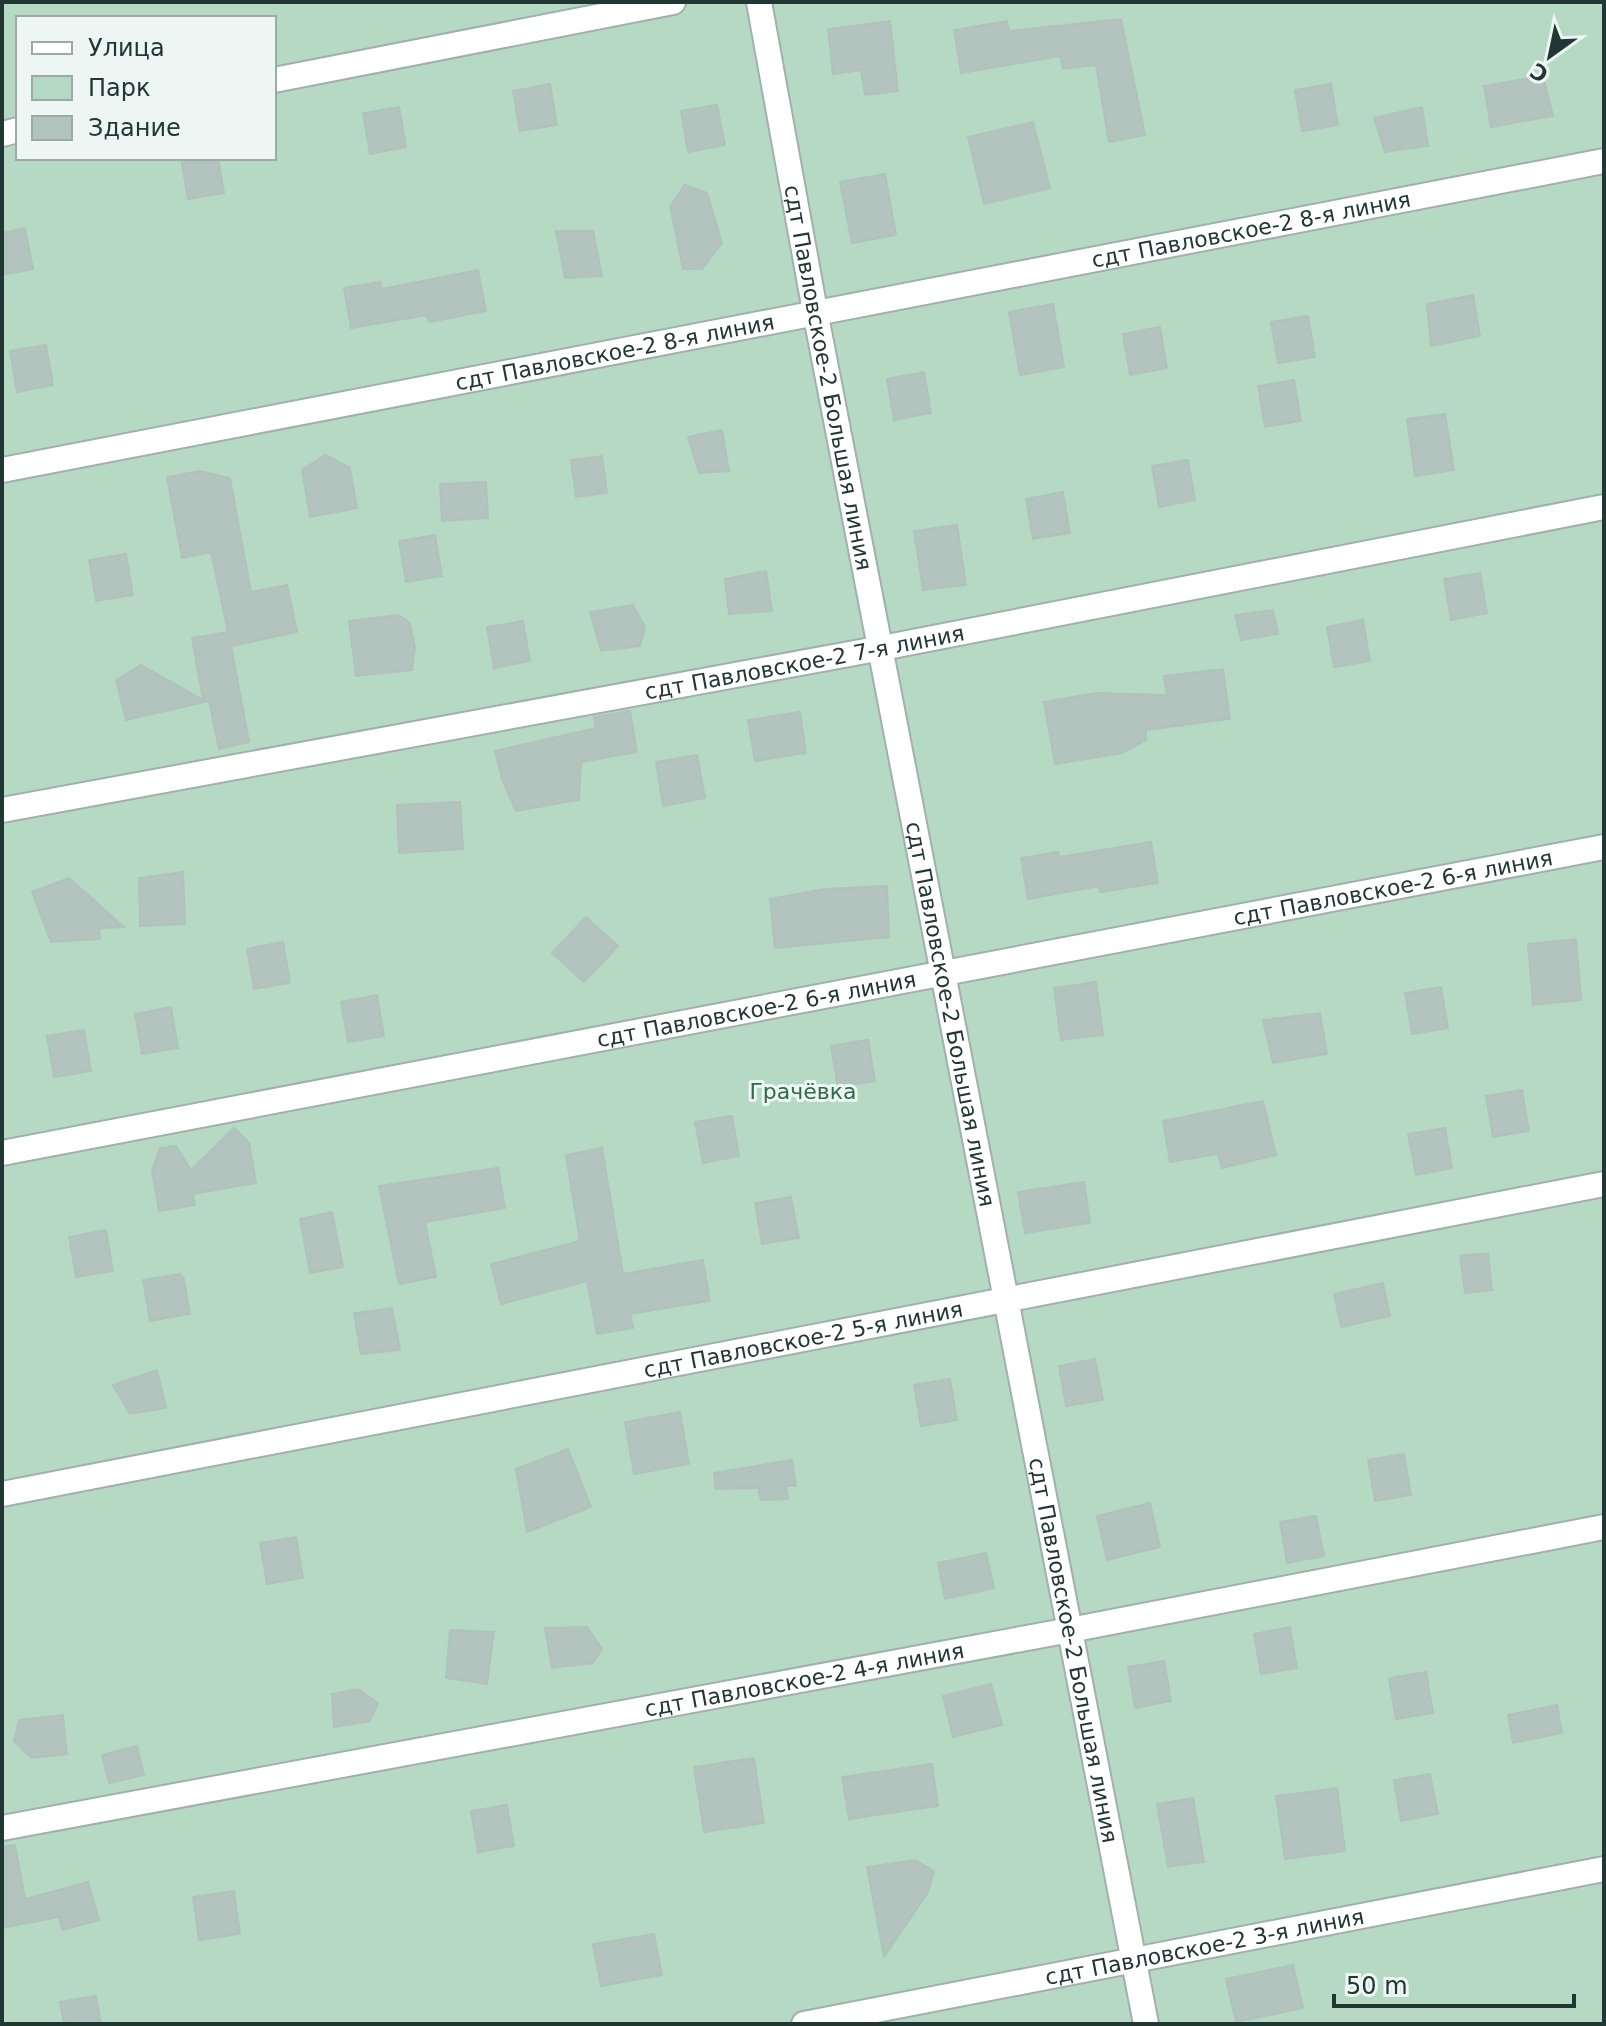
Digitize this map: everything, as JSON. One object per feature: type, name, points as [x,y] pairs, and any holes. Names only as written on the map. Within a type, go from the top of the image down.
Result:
[{"type":"lane","points":[[276,80],[673,2]]},
{"type":"lane","name":"сдт Павловское-2 Большая линия","points":[[759,2],[815,311],[1146,2024]]},
{"type":"lane","name":"сдт Павловское-2 8-я линия","points":[[2,470],[1604,161]]},
{"type":"lane","name":"сдт Павловское-2 7-я линия","points":[[2,810],[882,648],[1604,507]]},
{"type":"lane","name":"сдт Павловское-2 6-я линия","points":[[2,1153],[1604,847]]},
{"type":"lane","name":"сдт Павловское-2 5-я линия","points":[[2,1494],[1604,1184]]},
{"type":"lane","name":"сдт Павловское-2 4-я линия","points":[[2,1828],[1070,1630],[1604,1527]]},
{"type":"lane","name":"сдт Павловское-2 3-я линия","points":[[804,2024],[1604,1869]]},
{"type":"green space","name":"Грачёвка","points":[[2,2],[1604,2],[1604,2024],[2,2024]]},
{"type":"building","points":[[1121,19],[1145,135],[1109,142],[1096,65],[1063,69],[1060,56],[961,73],[954,30],[1007,21],[1009,31]]},
{"type":"building","points":[[890,21],[898,91],[865,95],[861,70],[833,74],[828,29]]},
{"type":"building","points":[[1543,76],[1553,116],[1491,127],[1484,86]]},
{"type":"building","points":[[550,84],[557,125],[520,131],[513,91]]},
{"type":"building","points":[[1331,84],[1338,125],[1302,131],[1295,90]]},
{"type":"building","points":[[717,105],[725,145],[688,152],[681,111]]},
{"type":"building","points":[[399,107],[406,147],[370,154],[363,113]]},
{"type":"building","points":[[1422,107],[1428,146],[1385,152],[1374,118]]},
{"type":"building","points":[[1033,122],[1050,188],[984,204],[968,137]]},
{"type":"building","points":[[181,160],[218,160],[224,193],[188,199]]},
{"type":"building","points":[[885,174],[896,235],[852,243],[840,182]]},
{"type":"building","points":[[685,185],[707,193],[722,243],[702,269],[683,269],[670,206]]},
{"type":"building","points":[[25,228],[33,269],[2,275],[2,233]]},
{"type":"building","points":[[556,231],[593,231],[602,276],[565,278]]},
{"type":"building","points":[[478,270],[486,311],[429,322],[427,315],[351,328],[344,288],[380,282],[382,289]]},
{"type":"building","points":[[1473,295],[1480,336],[1431,346],[1427,304]]},
{"type":"building","points":[[1053,304],[1064,367],[1020,375],[1009,312]]},
{"type":"building","points":[[1308,316],[1315,357],[1278,363],[1271,322]]},
{"type":"building","points":[[1160,327],[1167,368],[1130,375],[1123,334]]},
{"type":"building","points":[[46,345],[53,385],[17,392],[10,351]]},
{"type":"building","points":[[924,372],[931,413],[894,420],[887,379]]},
{"type":"building","points":[[1294,380],[1301,421],[1265,427],[1258,386]]},
{"type":"building","points":[[1445,414],[1454,470],[1415,476],[1407,419]]},
{"type":"building","points":[[722,430],[729,471],[699,473],[688,437]]},
{"type":"building","points":[[325,455],[350,468],[357,508],[310,517],[302,470]]},
{"type":"building","points":[[602,456],[607,493],[576,497],[571,460]]},
{"type":"building","points":[[1188,460],[1195,500],[1159,507],[1152,466]]},
{"type":"building","points":[[200,471],[230,478],[251,592],[287,585],[297,632],[231,646],[249,742],[219,749],[209,701],[126,720],[116,680],[141,665],[203,700],[192,638],[228,632],[211,552],[182,558],[167,477]]},
{"type":"building","points":[[486,482],[488,518],[442,521],[440,484]]},
{"type":"building","points":[[1063,492],[1070,533],[1033,539],[1026,499]]},
{"type":"building","points":[[957,525],[966,585],[923,590],[914,531]]},
{"type":"building","points":[[435,535],[442,576],[406,582],[399,541]]},
{"type":"building","points":[[126,554],[133,595],[96,601],[89,560]]},
{"type":"building","points":[[766,571],[772,611],[729,614],[725,579]]},
{"type":"building","points":[[1480,573],[1487,613],[1451,620],[1444,579]]},
{"type":"building","points":[[633,605],[645,627],[640,646],[601,651],[590,612]]},
{"type":"building","points":[[1273,610],[1278,634],[1241,640],[1235,615]]},
{"type":"building","points":[[399,615],[410,623],[415,648],[412,670],[356,676],[349,621]]},
{"type":"building","points":[[1363,620],[1370,661],[1334,667],[1327,627]]},
{"type":"building","points":[[523,621],[530,661],[494,668],[487,627]]},
{"type":"building","points":[[1223,669],[1230,719],[1146,730],[1146,740],[1122,753],[1055,764],[1044,702],[1095,693],[1167,695],[1164,676]]},
{"type":"building","points":[[630,711],[637,752],[581,762],[579,800],[516,811],[502,779],[495,751],[596,728],[594,717]]},
{"type":"building","points":[[800,712],[806,753],[755,761],[748,720]]},
{"type":"building","points":[[697,755],[705,798],[663,806],[656,762]]},
{"type":"building","points":[[460,802],[463,849],[399,853],[397,805]]},
{"type":"building","points":[[1151,842],[1158,883],[1100,892],[1099,886],[1028,899],[1021,858],[1058,852],[1059,857]]},
{"type":"building","points":[[183,872],[185,924],[140,926],[139,878]]},
{"type":"building","points":[[69,878],[124,927],[99,928],[100,939],[51,942],[32,892]]},
{"type":"building","points":[[887,886],[889,937],[775,948],[770,899],[825,889]]},
{"type":"building","points":[[586,917],[618,946],[584,982],[552,953]]},
{"type":"building","points":[[1576,939],[1581,1000],[1533,1005],[1528,944]]},
{"type":"building","points":[[283,942],[290,983],[254,989],[247,949]]},
{"type":"building","points":[[1096,982],[1103,1035],[1061,1040],[1054,988]]},
{"type":"building","points":[[1441,987],[1448,1028],[1412,1034],[1405,993]]},
{"type":"building","points":[[377,995],[384,1036],[348,1042],[341,1002]]},
{"type":"building","points":[[171,1007],[178,1048],[142,1054],[135,1014]]},
{"type":"building","points":[[1320,1013],[1327,1054],[1273,1063],[1263,1020]]},
{"type":"building","points":[[84,1030],[91,1071],[54,1077],[47,1036]]},
{"type":"building","points":[[868,1040],[875,1081],[838,1087],[831,1046]]},
{"type":"building","points":[[1522,1090],[1529,1131],[1493,1137],[1486,1096]]},
{"type":"building","points":[[1263,1101],[1276,1155],[1222,1168],[1218,1154],[1170,1162],[1163,1121]]},
{"type":"building","points":[[732,1116],[739,1156],[703,1163],[695,1122]]},
{"type":"building","points":[[234,1128],[249,1143],[256,1183],[193,1194],[195,1205],[159,1211],[152,1171],[160,1148],[176,1146],[191,1170]]},
{"type":"building","points":[[1445,1128],[1452,1168],[1416,1175],[1408,1134]]},
{"type":"building","points":[[602,1148],[623,1274],[703,1260],[710,1301],[630,1314],[633,1328],[597,1334],[587,1281],[501,1304],[491,1264],[580,1241],[566,1155]]},
{"type":"building","points":[[498,1168],[505,1208],[425,1222],[436,1277],[399,1284],[379,1186]]},
{"type":"building","points":[[1084,1182],[1090,1223],[1025,1233],[1018,1192]]},
{"type":"building","points":[[791,1197],[799,1238],[762,1244],[755,1203]]},
{"type":"building","points":[[332,1212],[343,1267],[310,1273],[300,1219]]},
{"type":"building","points":[[106,1230],[113,1271],[76,1277],[69,1237]]},
{"type":"building","points":[[1488,1253],[1492,1290],[1465,1293],[1460,1256]]},
{"type":"building","points":[[180,1274],[184,1279],[190,1314],[150,1321],[143,1280]]},
{"type":"building","points":[[1383,1283],[1390,1316],[1341,1327],[1334,1294]]},
{"type":"building","points":[[392,1308],[400,1350],[361,1354],[354,1313]]},
{"type":"building","points":[[1095,1359],[1103,1400],[1066,1406],[1059,1366]]},
{"type":"building","points":[[157,1370],[166,1408],[130,1414],[113,1385]]},
{"type":"building","points":[[950,1379],[957,1420],[921,1426],[914,1385]]},
{"type":"building","points":[[680,1412],[689,1464],[634,1474],[625,1422]]},
{"type":"building","points":[[568,1449],[591,1507],[527,1532],[516,1469]]},
{"type":"building","points":[[1404,1454],[1411,1495],[1375,1501],[1368,1460]]},
{"type":"building","points":[[792,1460],[796,1486],[786,1486],[788,1499],[761,1500],[758,1488],[716,1489],[714,1473]]},
{"type":"building","points":[[1150,1503],[1160,1547],[1107,1560],[1097,1516]]},
{"type":"building","points":[[1316,1516],[1324,1556],[1287,1563],[1280,1522]]},
{"type":"building","points":[[296,1537],[303,1578],[267,1584],[260,1543]]},
{"type":"building","points":[[986,1553],[994,1588],[945,1599],[938,1563]]},
{"type":"building","points":[[587,1627],[602,1649],[593,1663],[552,1668],[545,1628]]},
{"type":"building","points":[[1290,1627],[1297,1668],[1261,1674],[1254,1634]]},
{"type":"building","points":[[450,1630],[494,1632],[487,1684],[446,1678]]},
{"type":"building","points":[[1164,1661],[1171,1701],[1135,1708],[1128,1667]]},
{"type":"building","points":[[1426,1672],[1433,1713],[1396,1719],[1389,1678]]},
{"type":"building","points":[[991,1684],[1002,1725],[953,1737],[943,1696]]},
{"type":"building","points":[[358,1689],[378,1703],[370,1721],[334,1727],[332,1694]]},
{"type":"building","points":[[1557,1705],[1562,1733],[1513,1743],[1508,1715]]},
{"type":"building","points":[[63,1715],[67,1754],[31,1758],[14,1741],[19,1720]]},
{"type":"building","points":[[137,1746],[144,1775],[109,1783],[102,1755]]},
{"type":"building","points":[[754,1758],[764,1823],[704,1832],[694,1767]]},
{"type":"building","points":[[932,1764],[938,1806],[849,1819],[842,1777]]},
{"type":"building","points":[[1430,1774],[1438,1814],[1401,1821],[1394,1780]]},
{"type":"building","points":[[1337,1788],[1345,1851],[1285,1859],[1276,1796]]},
{"type":"building","points":[[1193,1798],[1204,1862],[1168,1867],[1157,1804]]},
{"type":"building","points":[[507,1805],[514,1846],[478,1852],[471,1811]]},
{"type":"building","points":[[15,1845],[25,1899],[88,1882],[99,1920],[62,1930],[59,1917],[2,1928],[2,1847]]},
{"type":"building","points":[[915,1860],[934,1871],[928,1892],[884,1957],[867,1867]]},
{"type":"building","points":[[234,1891],[240,1934],[199,1940],[193,1897]]},
{"type":"building","points":[[654,1934],[662,1975],[601,1986],[593,1944]]},
{"type":"building","points":[[1293,1965],[1303,2008],[1236,2022],[1226,1979]]},
{"type":"building","points":[[96,1996],[101,2024],[64,2024],[60,2002]]}]
